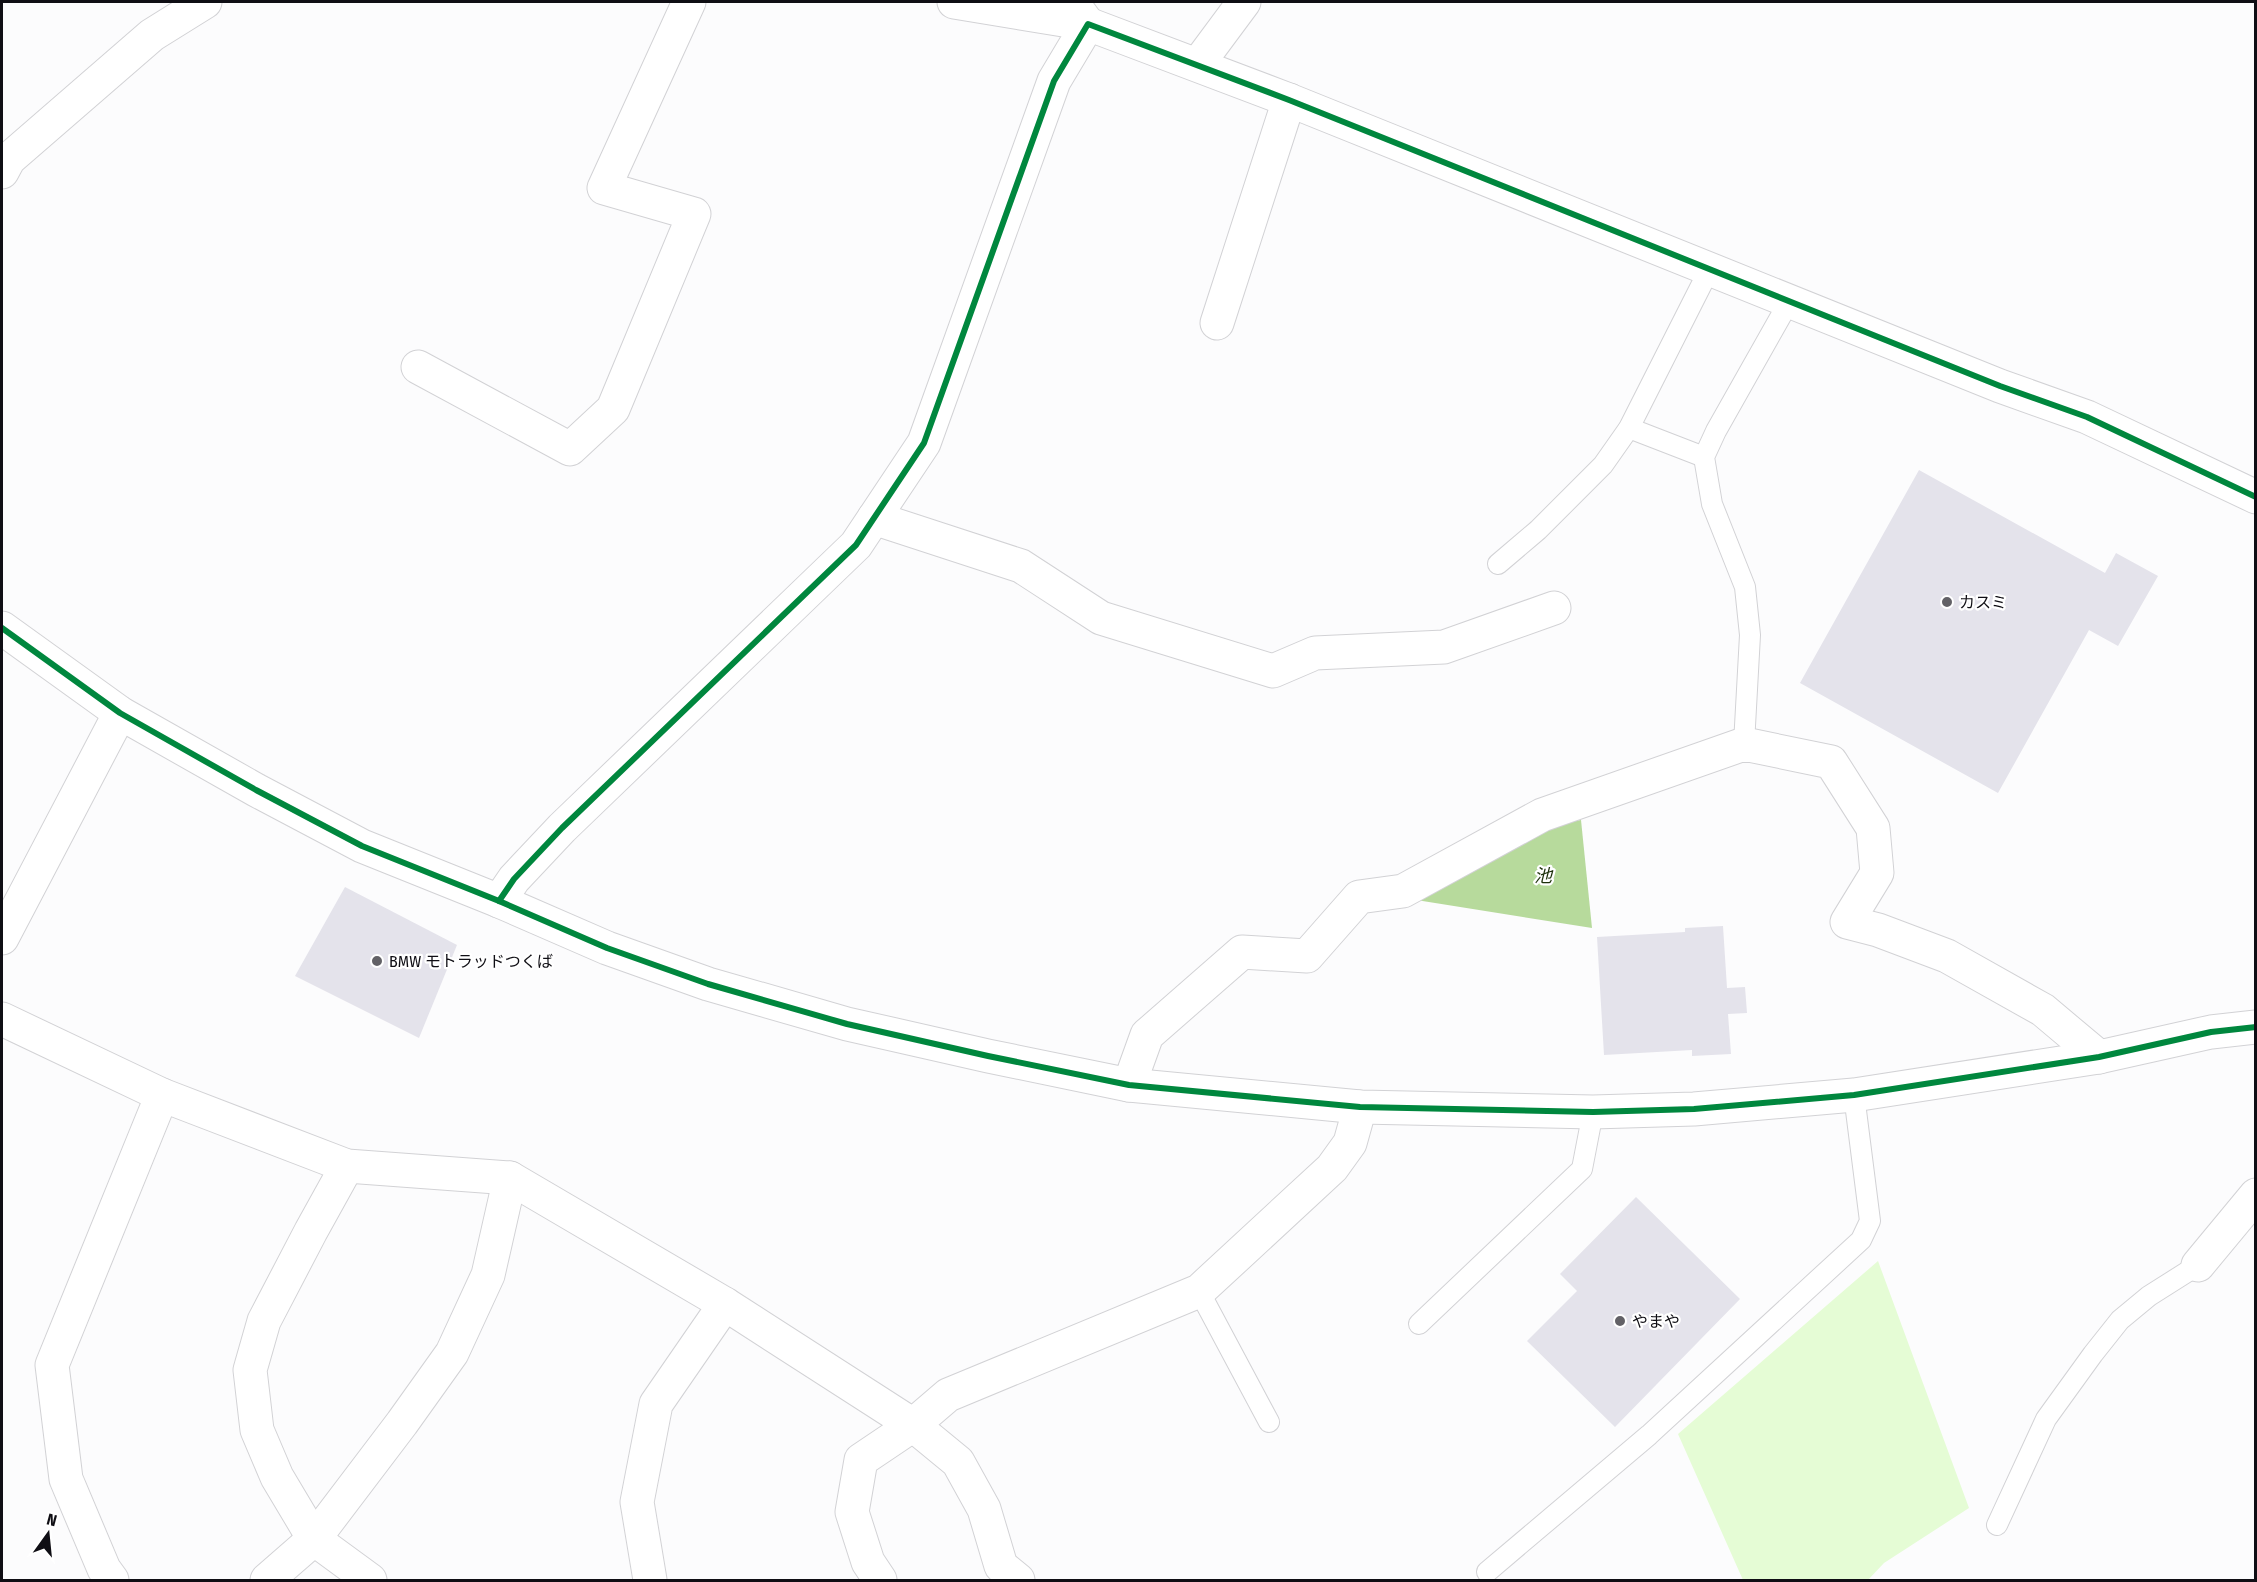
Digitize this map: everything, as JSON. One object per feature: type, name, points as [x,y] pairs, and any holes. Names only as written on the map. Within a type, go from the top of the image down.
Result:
[{"type":"street","points":[[2,172],[9,159],[153,34],[206,2]]},
{"type":"street","points":[[418,367],[570,449],[613,409],[694,214],[604,188],[689,2]]},
{"type":"street","points":[[954,2],[1080,13],[1198,64],[2000,386],[2087,417],[2256,497]]},
{"type":"street","points":[[1198,64],[1244,2]]},
{"type":"street","points":[[500,901],[514,879],[562,828],[855,545],[924,442],[1080,13]]},
{"type":"street","points":[[1216,323],[1290,100]]},
{"type":"street","points":[[874,518],[1021,566],[1101,618],[1274,671],[1315,653],[1444,647],[1554,608]]},
{"type":"street","points":[[2,628],[120,713],[256,790],[362,846],[500,901],[607,948],[708,984],[847,1023],[988,1056],[1128,1085],[1360,1107],[1593,1112],[1694,1109],[1854,1095],[2099,1057],[2211,1032],[2256,1027]]},
{"type":"street","points":[[2,938],[120,713]]},
{"type":"street","points":[[1128,1085],[1147,1035],[1242,952],[1307,956],[1359,897],[1403,891],[1542,815],[1744,744],[1831,762],[1873,828],[1877,873],[1847,922],[1878,930],[1947,956],[2043,1010],[2099,1057]]},
{"type":"street","points":[[2,1019],[162,1095],[347,1166],[510,1178],[725,1305],[913,1425],[958,1462],[984,1509],[1001,1566],[1018,1581]]},
{"type":"street","points":[[112,1581],[104,1569],[66,1479],[52,1365],[162,1095]]},
{"type":"street","points":[[880,1581],[868,1562],[852,1512],[861,1460],[913,1425],[948,1395],[1199,1291],[1332,1168],[1350,1143],[1360,1107]]},
{"type":"street","points":[[347,1166],[310,1231],[264,1321],[250,1370],[257,1430],[277,1477],[314,1539],[370,1581]]},
{"type":"street","points":[[267,1581],[314,1539],[452,1353],[488,1275],[510,1178]]},
{"type":"street","points":[[2198,1265],[2256,1195]]},
{"type":"street","points":[[650,1581],[637,1502],[656,1404],[725,1305]]},
{"type":"lane","points":[[1498,564],[1538,530],[1603,465],[1629,428],[1710,268]]},
{"type":"lane","points":[[1744,744],[1750,635],[1745,587],[1712,504],[1704,457],[1716,431],[1790,300]]},
{"type":"lane","points":[[1629,428],[1704,457]]},
{"type":"lane","points":[[1487,1572],[1649,1436],[1862,1240],[1870,1221],[1854,1095]]},
{"type":"lane","points":[[1419,1324],[1582,1169],[1593,1112]]},
{"type":"lane","points":[[1997,1525],[2046,1419],[2093,1354],[2120,1320],[2150,1296],[2198,1265]]},
{"type":"lane","points":[[1199,1291],[1269,1422]]},
{"type":"shaded area","points":[[1878,1261],[1969,1508],[1884,1563],[1868,1580],[1743,1580],[1678,1434]]},
{"type":"water","name":"池","points":[[1581,820],[1592,928],[1410,899],[1546,825]]},
{"type":"building","points":[[1919,470],[2105,573],[2116,553],[2158,576],[2118,646],[2089,630],[1998,793],[1800,683]]},
{"type":"building","name":"BMW モトラッドつくば","points":[[345,887],[457,945],[419,1038],[295,976]]},
{"type":"building","points":[[1723,926],[1727,988],[1745,987],[1747,1013],[1728,1014],[1731,1054],[1692,1056],[1692,1050],[1604,1055],[1597,937],[1685,932],[1685,928]]},
{"type":"building","points":[[1636,1197],[1740,1299],[1615,1427],[1527,1341],[1577,1291],[1560,1274]]},
{"type":"cycle path","points":[[499,901],[514,879],[562,828],[856,545],[924,443],[1054,81],[1088,24],[1289,100],[2000,386],[2087,417],[2256,497]]},
{"type":"cycle path","points":[[2,628],[120,713],[256,790],[362,846],[499,901],[607,948],[708,984],[847,1024],[1129,1085],[1360,1107],[1593,1112],[1694,1109],[1854,1095],[2099,1057],[2211,1032],[2256,1027]]},
{"type":"place","name":"カスミ","points":[[1947,602]]},
{"type":"place","name":"BMW モトラッドつくば","points":[[377,961]]},
{"type":"place","name":"やまや","points":[[1620,1321]]}]
